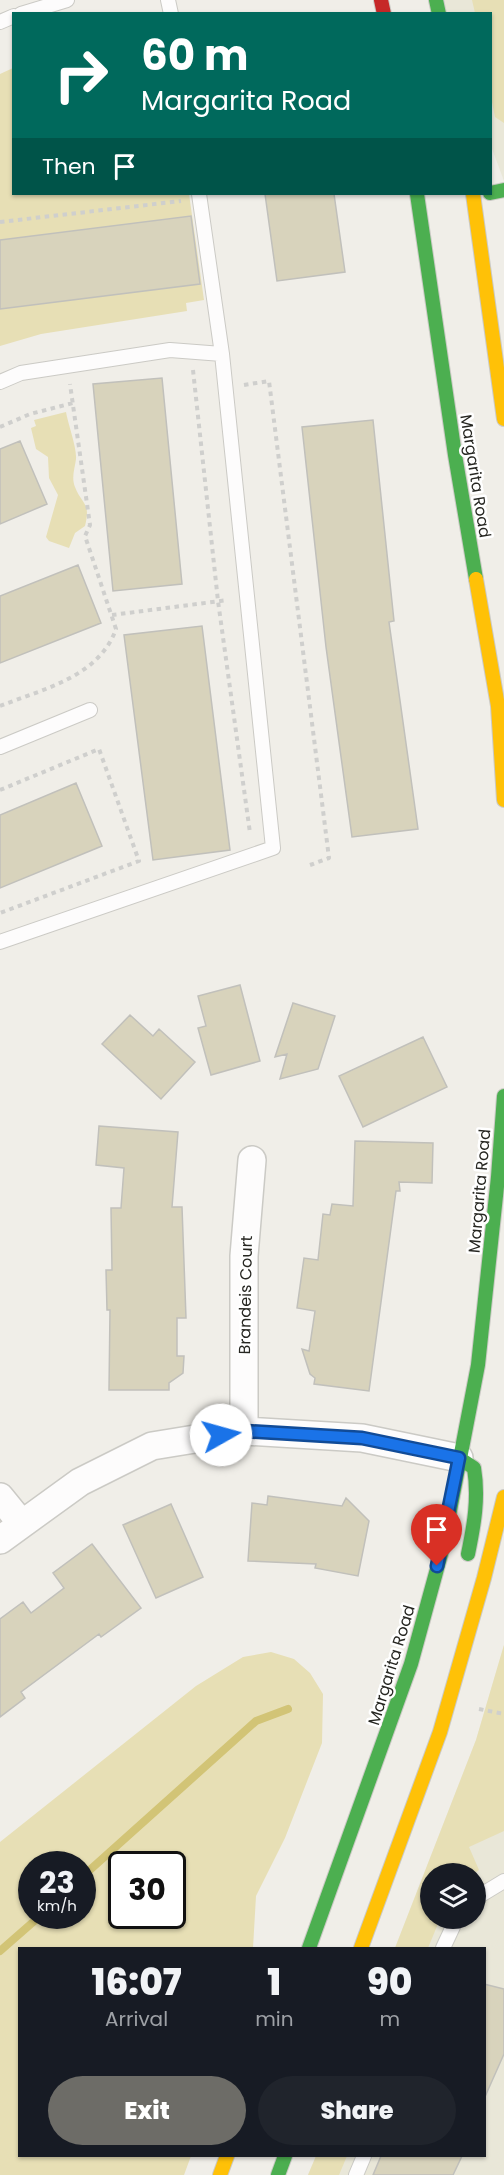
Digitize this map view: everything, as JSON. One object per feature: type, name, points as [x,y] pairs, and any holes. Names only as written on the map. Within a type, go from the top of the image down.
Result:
[{"type":"main road","name":"Margarita Road","points":[[417,195],[455,455],[497,664],[501,705],[504,800]]},
{"type":"main road","points":[[481,195],[504,419]]},
{"type":"main road","name":"Margarita Road","points":[[309,1947],[411,1664],[443,1547],[478,1365],[498,1177],[504,1096]]},
{"type":"main road","points":[[459,1458],[474,1468],[478,1485],[477,1511],[465,1565]]},
{"type":"main road","points":[[361,1947],[440,1732],[484,1578],[504,1497]]},
{"type":"main road","points":[[398,1807],[399,1842]]},
{"type":"main road","points":[[219,2175],[227,2157]]},
{"type":"main road","points":[[278,2175],[285,2157]]},
{"type":"street","name":"Brandeis Court","points":[[244,1431],[244,1256],[252,1160]]},
{"type":"street","points":[[0,1540],[80,1482],[152,1446],[244,1431],[362,1438],[459,1458]]},
{"type":"street","points":[[0,1497],[22,1524]]},
{"type":"lane","points":[[28,12],[67,0]]},
{"type":"lane","points":[[0,942],[273,848],[222,354],[200,196]]},
{"type":"lane","points":[[0,382],[21,373],[170,350],[222,354]]},
{"type":"lane","points":[[0,747],[90,710]]},
{"type":"lane","points":[[486,1892],[504,1881]]},
{"type":"lane","points":[[443,1947],[452,1929]]},
{"type":"lane","points":[[356,2175],[364,2157]]},
{"type":"path","points":[[0,222],[200,196]]},
{"type":"path","points":[[191,351],[218,601],[246,820],[256,854]]},
{"type":"path","points":[[0,706],[72,677],[92,665],[112,640],[116,628],[85,536],[90,525],[68,366]]},
{"type":"path","points":[[225,388],[269,381],[329,858],[310,865]]},
{"type":"path","points":[[0,427],[30,414],[73,403]]},
{"type":"path","points":[[112,615],[247,597]]},
{"type":"path","points":[[0,790],[99,749],[139,861],[0,913]]},
{"type":"path","points":[[479,1709],[504,1714]]},
{"type":"shaded area","points":[[434,0],[504,0],[504,181],[492,149],[492,12],[440,12]]},
{"type":"shaded area","points":[[472,0],[504,0],[504,123],[495,117],[492,102],[492,12],[475,12]]},
{"type":"shaded area","points":[[12,68],[12,195],[189,195],[204,300],[186,303],[187,311],[41,334],[0,346],[0,74]]},
{"type":"shaded area","points":[[66,412],[76,454],[74,483],[87,512],[85,526],[75,533],[69,548],[49,541],[46,537],[58,495],[49,478],[48,457],[36,449],[31,428],[36,426],[34,420]]},
{"type":"shaded area","points":[[504,1645],[504,2175],[308,2175],[316,2157],[486,2157],[486,1947],[395,1947],[420,1884],[420,1929],[486,1929],[486,1863],[428,1863],[476,1740]]},
{"type":"shaded area","points":[[504,1645],[504,1831],[469,1847],[476,1863],[428,1863],[476,1740]]},
{"type":"shaded area","points":[[271,1652],[294,1659],[310,1673],[323,1694],[322,1743],[285,1838],[256,1896],[253,1947],[18,1947],[18,2157],[191,2157],[184,2175],[0,2175],[0,1842],[196,1686],[243,1657]]},
{"type":"shaded area","points":[[420,1884],[420,1929],[436,1929],[428,1947],[395,1947]]},
{"type":"shaded area","points":[[316,2157],[347,2157],[339,2175],[308,2175]]},
{"type":"building","points":[[265,195],[334,195],[345,272],[277,281]]},
{"type":"building","points":[[191,216],[200,284],[0,309],[0,240]]},
{"type":"building","points":[[162,378],[182,584],[113,591],[93,384]]},
{"type":"building","points":[[373,420],[394,621],[389,622],[418,829],[352,837],[326,647],[302,427]]},
{"type":"building","points":[[20,441],[47,504],[0,524],[0,449]]},
{"type":"building","points":[[78,565],[101,623],[0,663],[0,596]]},
{"type":"building","points":[[202,626],[230,850],[153,860],[124,635]]},
{"type":"building","points":[[76,783],[102,846],[0,888],[0,815]]},
{"type":"building","points":[[240,985],[260,1061],[211,1075],[198,1028],[206,1026],[198,996]]},
{"type":"building","points":[[293,1003],[335,1016],[318,1069],[280,1079],[287,1054],[275,1057]]},
{"type":"building","points":[[130,1015],[153,1036],[159,1029],[195,1062],[161,1099],[102,1044]]},
{"type":"building","points":[[423,1037],[447,1087],[363,1127],[339,1076]]},
{"type":"building","points":[[99,1126],[178,1132],[172,1207],[182,1207],[186,1318],[177,1318],[177,1356],[184,1356],[183,1373],[169,1383],[169,1390],[109,1390],[110,1310],[107,1310],[106,1270],[112,1270],[111,1208],[121,1208],[124,1168],[96,1165]]},
{"type":"building","points":[[355,1141],[433,1143],[432,1183],[399,1182],[400,1191],[396,1191],[369,1391],[314,1384],[315,1378],[310,1374],[302,1349],[309,1351],[315,1311],[297,1308],[304,1258],[318,1260],[323,1214],[330,1215],[332,1204],[353,1206]]},
{"type":"building","points":[[268,1496],[342,1506],[346,1498],[369,1521],[358,1576],[315,1568],[316,1564],[248,1561],[252,1503],[267,1505]]},
{"type":"building","points":[[171,1504],[203,1577],[156,1598],[123,1525]]},
{"type":"building","points":[[92,1544],[141,1608],[101,1637],[99,1634],[21,1692],[25,1698],[0,1717],[0,1619],[23,1602],[31,1613],[64,1588],[53,1573]]},
{"type":"building","points":[[486,1984],[504,1989],[504,2054],[486,2094]]},
{"type":"building","points":[[381,2157],[462,2157],[453,2175],[373,2175]]},
{"type":"waterway","points":[[96,1864],[256,1721],[288,1709]]},
{"type":"waterway","points":[[0,1951],[25,1929]]},
{"type":"traffic: fast","points":[[436,0],[439,12]]},
{"type":"traffic: fast","points":[[492,193],[504,190]]},
{"type":"traffic: fast","points":[[417,195],[455,455],[476,579]]},
{"type":"traffic: fast","points":[[309,1947],[411,1664],[443,1547],[478,1365],[498,1177],[504,1096]]},
{"type":"traffic: fast","points":[[459,1458],[474,1468],[475,1511],[468,1554]]},
{"type":"traffic: fast","points":[[278,2175],[285,2157]]},
{"type":"traffic: slow","points":[[473,195],[504,419]]},
{"type":"traffic: slow","points":[[476,579],[498,706],[504,800]]},
{"type":"traffic: slow","points":[[361,1947],[440,1732],[484,1578],[504,1497]]},
{"type":"traffic: slow","points":[[220,2175],[227,2157]]},
{"type":"traffic: jam","points":[[381,0],[384,12]]},
{"type":"route","points":[[221,1435],[244,1431],[362,1438],[459,1458],[443,1547],[437,1566]]}]
